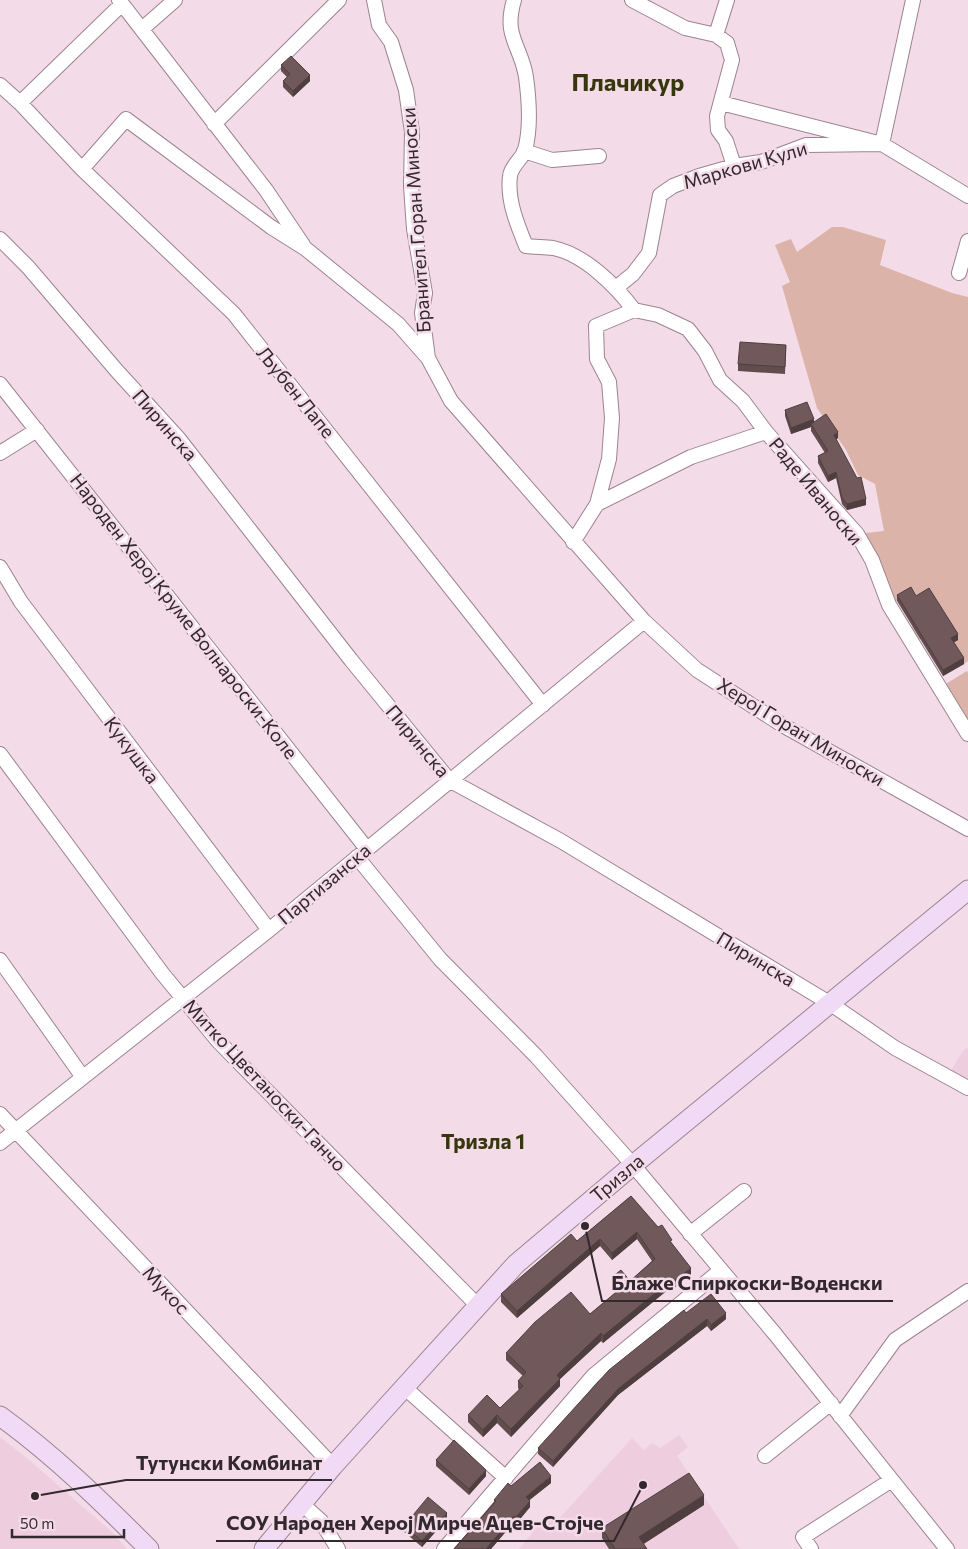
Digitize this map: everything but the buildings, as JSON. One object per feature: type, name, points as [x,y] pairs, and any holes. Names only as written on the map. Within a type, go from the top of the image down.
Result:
[{"type":"street","points":[[142,29],[175,0]]},
{"type":"street","points":[[214,124],[339,0]]},
{"type":"street","name":"Бранител Горан Миноски","points":[[374,0],[379,26],[391,42],[406,90],[412,132],[411,186],[414,229],[426,293],[422,312],[428,358]]},
{"type":"street","points":[[514,0],[510,31],[526,76],[528,129],[524,151],[510,174],[510,196],[516,223],[526,246],[555,248],[577,258],[617,288],[634,310],[596,326],[597,359],[610,382],[612,418],[609,459],[597,504],[573,542]]},
{"type":"street","points":[[632,0],[684,28],[716,35],[727,43],[732,60],[717,116],[718,130],[726,141],[734,166]]},
{"type":"street","points":[[716,35],[727,0]]},
{"type":"street","points":[[882,144],[913,0]]},
{"type":"street","points":[[20,103],[121,2]]},
{"type":"street","name":"Бранител Горан Миноски","points":[[121,2],[266,190],[306,249]]},
{"type":"street","name":"Љубен Лапе","points":[[0,85],[20,103],[82,169],[234,314],[543,705]]},
{"type":"street","points":[[721,103],[882,144],[968,196]]},
{"type":"street","name":"Бранител Горан Миноски","points":[[82,169],[126,119],[271,227],[306,249],[398,324],[428,358],[451,401],[644,621]]},
{"type":"street","name":"Маркови Кули","points":[[617,288],[633,274],[649,253],[660,195],[673,186],[734,166],[761,162],[806,145],[882,144]]},
{"type":"street","points":[[524,151],[552,160],[598,156]]},
{"type":"street","name":"Пиринска","points":[[0,238],[28,267],[117,371],[179,439],[351,660],[449,780],[561,841],[831,1004],[895,1048],[968,1088]]},
{"type":"street","points":[[959,273],[968,241]]},
{"type":"street","name":"Раде Иваноски","points":[[634,310],[658,315],[688,328],[705,351],[720,380],[743,401],[766,432],[857,534],[872,560],[888,605],[968,734]]},
{"type":"street","name":"Народен Херој Круме Волнароски-Коле","points":[[0,384],[362,853],[440,959],[536,1056],[633,1165],[831,1403],[890,1481],[947,1549]]},
{"type":"street","points":[[0,454],[37,430]]},
{"type":"street","name":"Раде Иваноски","points":[[597,504],[691,457],[766,432]]},
{"type":"street","name":"Кукушка","points":[[0,567],[21,602],[269,930]]},
{"type":"street","name":"Партизанска","points":[[0,1144],[82,1076],[269,930],[644,621]]},
{"type":"street","name":"Херој Горан Миноски","points":[[644,621],[697,670],[784,726],[968,829]]},
{"type":"street","name":"Митко Цветаноски-Ганчо","points":[[0,754],[183,999],[218,1041],[477,1305]]},
{"type":"street","name":"Тризла","points":[[264,1549],[333,1466],[516,1264],[633,1165],[968,890]]},
{"type":"street","points":[[0,960],[82,1076]]},
{"type":"street","name":"Мукос","points":[[0,1114],[333,1466]]},
{"type":"street","points":[[690,1234],[744,1191]]},
{"type":"street","points":[[444,1549],[593,1376],[721,1270]]},
{"type":"street","points":[[840,1416],[895,1340],[968,1291]]},
{"type":"street","points":[[404,1388],[506,1478]]},
{"type":"street","points":[[765,1456],[831,1403]]},
{"type":"street","points":[[0,1416],[29,1437],[86,1487],[149,1549]]},
{"type":"street","points":[[811,1549],[803,1537],[890,1481]]},
{"type":"street","points":[[302,1504],[321,1521],[338,1549]]},
{"type":"shaded area","points":[[832,227],[843,227],[886,240],[880,265],[952,293],[968,297],[968,661],[964,664],[936,629],[917,641],[905,631],[939,611],[916,602],[911,593],[889,605],[857,534],[884,531],[875,484],[858,475],[846,450],[817,408],[782,286],[790,282],[775,245],[791,239],[797,252]]},
{"type":"shaded area","points":[[967,671],[968,673],[968,734],[939,688]]},
{"type":"shaded area","points":[[968,1047],[968,1088],[947,1077],[963,1051]]},
{"type":"shaded area","points":[[679,1435],[688,1447],[677,1456],[739,1549],[519,1549],[547,1515],[557,1521],[632,1438],[644,1450],[652,1443],[660,1448]]},
{"type":"shaded area","points":[[0,1437],[113,1533],[127,1549],[0,1549]]},
{"type":"place","name":"Блаже Спиркоски-Воденски","points":[[585,1226]]},
{"type":"place","name":"СОУ Народен Херој Мирче Ацев-Стојче","points":[[643,1485]]},
{"type":"place","name":"Тутунски Комбинат","points":[[35,1496]]},
{"type":"district","name":"Плачикур","points":[[628,83]]},
{"type":"district","name":"Тризла 1","points":[[483,1142]]}]
